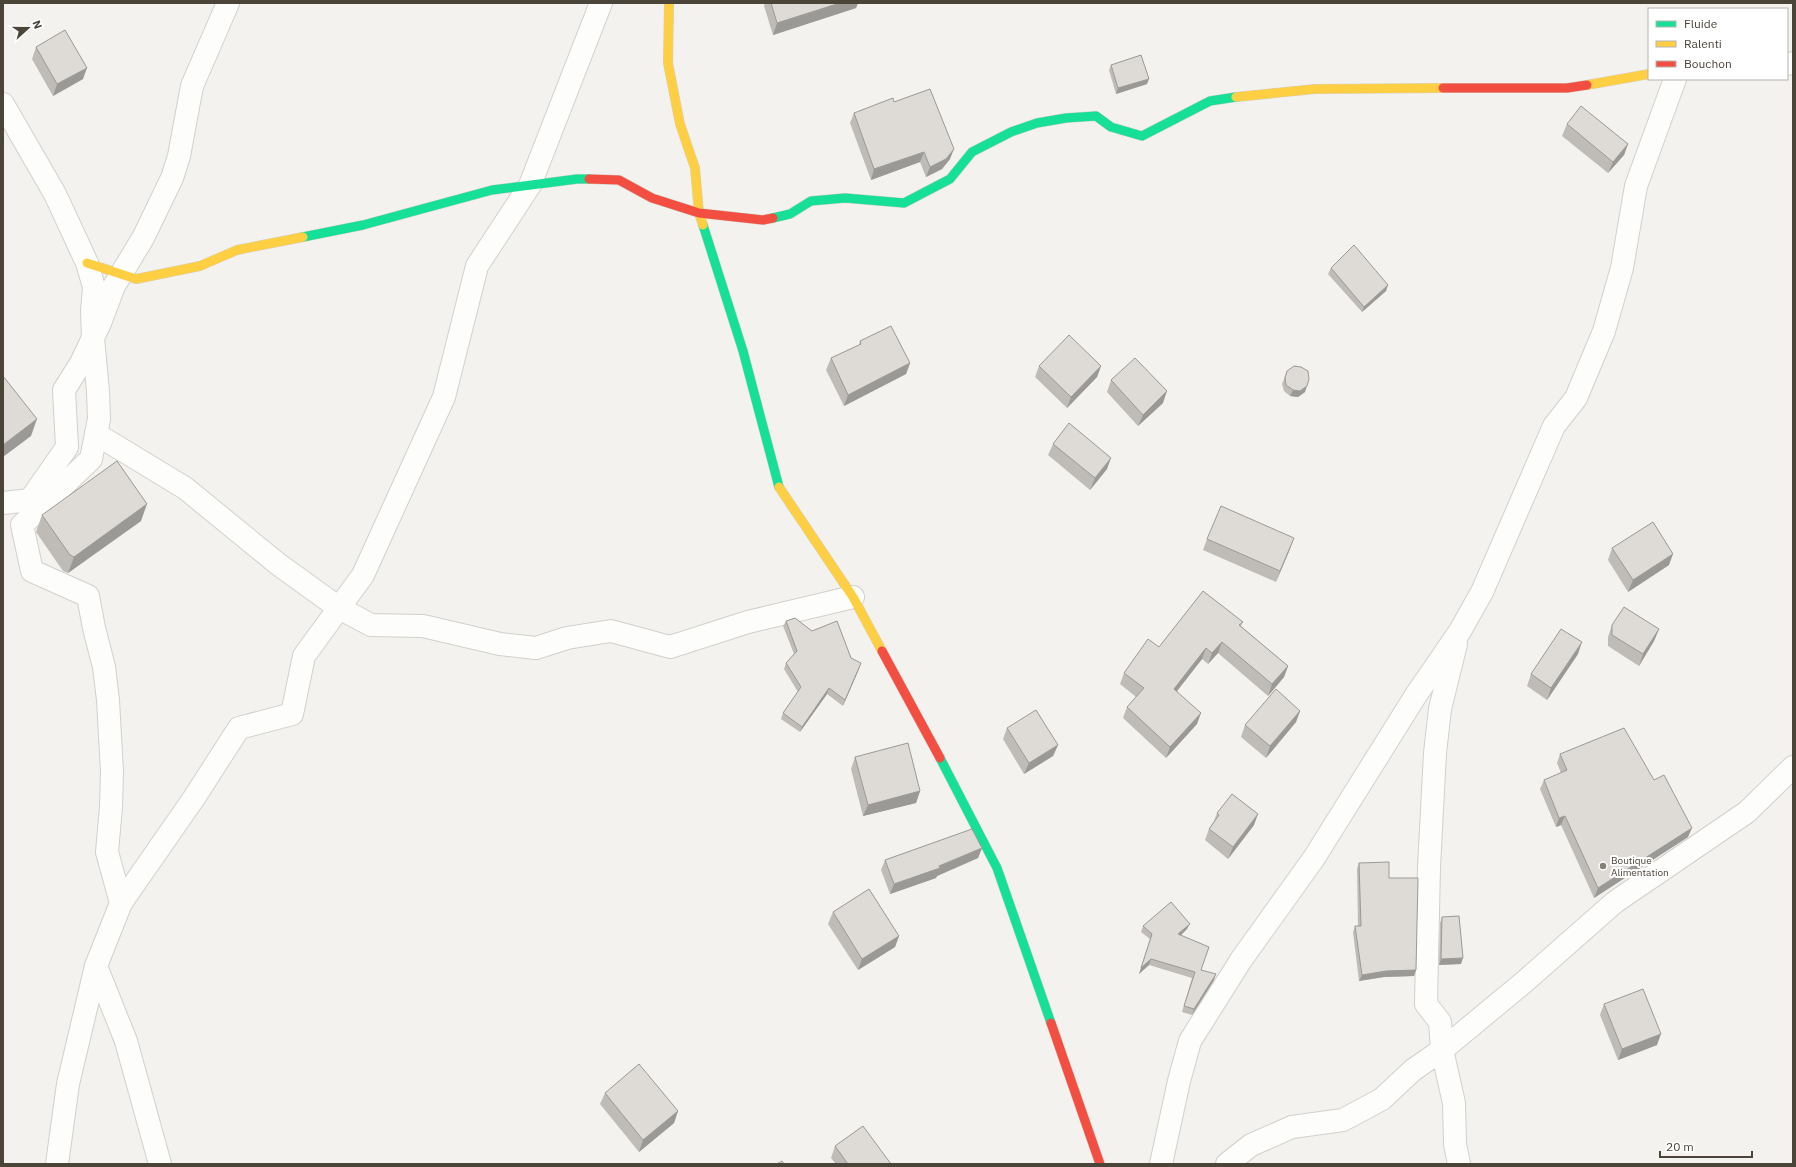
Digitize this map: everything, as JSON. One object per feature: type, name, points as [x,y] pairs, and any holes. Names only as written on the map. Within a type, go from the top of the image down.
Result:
[{"type":"street","points":[[3,503],[30,500],[68,447],[64,390],[81,363],[102,318],[114,286],[143,238],[172,178],[179,156],[192,86],[228,3]]},
{"type":"street","points":[[57,1164],[68,1084],[96,966],[121,903],[194,798],[239,728],[292,714],[304,656],[363,575],[444,398],[477,266],[530,185],[601,3]]},
{"type":"street","points":[[669,3],[668,63],[680,124],[695,168],[699,213],[743,352],[777,485],[853,597],[958,790],[998,868],[1100,1164]]},
{"type":"street","points":[[88,263],[136,279],[200,266],[237,250],[363,225],[492,190],[577,179],[619,180],[652,198],[699,213],[763,220],[790,214],[811,200],[845,198],[904,202],[950,179],[972,152],[1011,132],[1037,123],[1066,118],[1096,116],[1111,127],[1142,136],[1210,101],[1243,96],[1315,89],[1526,86],[1567,88],[1648,74]]},
{"type":"street","points":[[1161,1164],[1179,1081],[1190,1041],[1241,960],[1314,858],[1416,694],[1460,631],[1482,592],[1554,426],[1576,398],[1604,331],[1622,268],[1636,186],[1674,80]]},
{"type":"street","points":[[3,104],[55,194],[88,263],[94,287],[92,311],[93,338],[99,419],[91,460],[22,525],[32,571],[88,596],[104,667],[108,700],[112,772],[112,807],[106,852],[121,903]]},
{"type":"street","points":[[96,434],[185,488],[278,564],[339,608],[371,626],[423,626],[500,644],[536,648],[567,638],[611,631],[670,647],[748,622],[853,597]]},
{"type":"street","points":[[1459,1164],[1455,1144],[1454,1103],[1442,1050],[1440,1022],[1426,1004],[1429,868],[1435,753],[1440,709],[1460,631]]},
{"type":"street","points":[[1227,1164],[1250,1145],[1292,1127],[1343,1120],[1382,1099],[1413,1070],[1442,1050],[1523,983],[1615,902],[1747,812],[1793,767]]},
{"type":"street","points":[[96,966],[126,1041],[160,1164]]},
{"type":"building","points":[[771,3],[840,3],[777,23]]},
{"type":"building","points":[[65,30],[87,68],[57,84],[36,47]]},
{"type":"building","points":[[1141,55],[1149,79],[1118,88],[1111,65]]},
{"type":"building","points":[[930,89],[954,149],[946,159],[930,167],[924,152],[874,169],[854,113],[893,98],[894,102]]},
{"type":"building","points":[[1581,106],[1628,144],[1613,162],[1567,124]]},
{"type":"building","points":[[1354,245],[1388,285],[1364,307],[1331,268]]},
{"type":"building","points":[[891,326],[910,363],[848,395],[831,358],[861,344],[860,341]]},
{"type":"building","points":[[1069,335],[1101,366],[1071,397],[1039,366]]},
{"type":"building","points":[[1135,358],[1167,391],[1143,415],[1111,380]]},
{"type":"building","points":[[1294,366],[1301,367],[1308,371],[1309,379],[1307,386],[1300,391],[1293,390],[1286,385],[1285,378],[1287,371]]},
{"type":"building","points":[[3,376],[37,419],[3,445]]},
{"type":"building","points":[[1069,423],[1111,458],[1095,478],[1053,444]]},
{"type":"building","points":[[117,461],[147,504],[74,557],[70,555],[42,515]]},
{"type":"building","points":[[1221,506],[1294,538],[1280,571],[1207,539]]},
{"type":"building","points":[[1653,522],[1673,554],[1633,580],[1612,548]]},
{"type":"building","points":[[1203,591],[1243,622],[1239,625],[1288,666],[1272,684],[1222,642],[1212,653],[1206,648],[1174,689],[1201,713],[1170,747],[1127,707],[1144,688],[1124,673],[1148,639],[1159,647]]},
{"type":"building","points":[[1624,607],[1659,629],[1643,654],[1612,635],[1612,625]]},
{"type":"building","points":[[795,618],[812,631],[837,621],[851,658],[861,663],[845,700],[829,688],[802,727],[783,713],[801,687],[786,663],[797,651],[786,621]]},
{"type":"building","points":[[1561,629],[1582,642],[1551,688],[1531,674]]},
{"type":"building","points":[[1276,689],[1300,711],[1270,746],[1245,725]]},
{"type":"building","points":[[1036,710],[1058,745],[1029,763],[1007,728]]},
{"type":"building","points":[[1624,728],[1654,780],[1664,775],[1692,828],[1598,888],[1565,816],[1559,818],[1544,780],[1567,770],[1560,754]]},
{"type":"building","points":[[908,743],[920,791],[868,805],[855,757]]},
{"type":"building","points":[[1232,794],[1258,814],[1233,847],[1209,829],[1219,815],[1217,813]]},
{"type":"building","points":[[972,829],[982,848],[939,866],[940,868],[894,884],[885,860]]},
{"type":"building","points":[[1389,862],[1389,878],[1418,878],[1416,970],[1386,971],[1362,975],[1355,926],[1361,926],[1359,863]]},
{"type":"building","points":[[869,889],[899,936],[862,959],[833,912]]},
{"type":"building","points":[[1171,902],[1190,924],[1178,934],[1209,947],[1201,970],[1216,974],[1194,1009],[1184,1006],[1195,972],[1151,959],[1141,968],[1152,934],[1143,926]]},
{"type":"building","points":[[1459,916],[1463,958],[1441,959],[1442,917]]},
{"type":"building","points":[[1643,989],[1661,1034],[1622,1049],[1604,1004]]},
{"type":"building","points":[[639,1064],[678,1111],[643,1140],[605,1093]]},
{"type":"building","points":[[863,1126],[891,1164],[848,1164],[835,1146]]},
{"type":"building","points":[[782,1161],[784,1164],[777,1164]]},
{"type":"traffic: fast","points":[[773,218],[790,214],[811,201],[845,198],[904,203],[950,179],[972,152],[1011,132],[1037,123],[1066,118],[1096,116],[1111,127],[1142,136],[1210,101],[1236,97]]},
{"type":"traffic: fast","points":[[303,237],[363,225],[492,190],[577,179],[589,179]]},
{"type":"traffic: fast","points":[[703,225],[743,351],[779,487]]},
{"type":"traffic: fast","points":[[940,758],[997,868],[1051,1023]]},
{"type":"traffic: slow","points":[[669,3],[668,63],[680,124],[695,168],[699,213],[703,225]]},
{"type":"traffic: slow","points":[[1587,85],[1648,74]]},
{"type":"traffic: slow","points":[[1236,97],[1315,89],[1443,88]]},
{"type":"traffic: slow","points":[[87,263],[136,279],[200,266],[237,250],[303,237]]},
{"type":"traffic: slow","points":[[779,487],[853,597],[882,651]]},
{"type":"traffic: jam","points":[[1443,88],[1567,88],[1587,85]]},
{"type":"traffic: jam","points":[[589,179],[619,180],[652,198],[699,213],[763,220],[773,218]]},
{"type":"traffic: jam","points":[[882,651],[940,758]]},
{"type":"traffic: jam","points":[[1051,1023],[1100,1164]]},
{"type":"place","name":"Boutique Alimentation","points":[[1603,866]]}]
